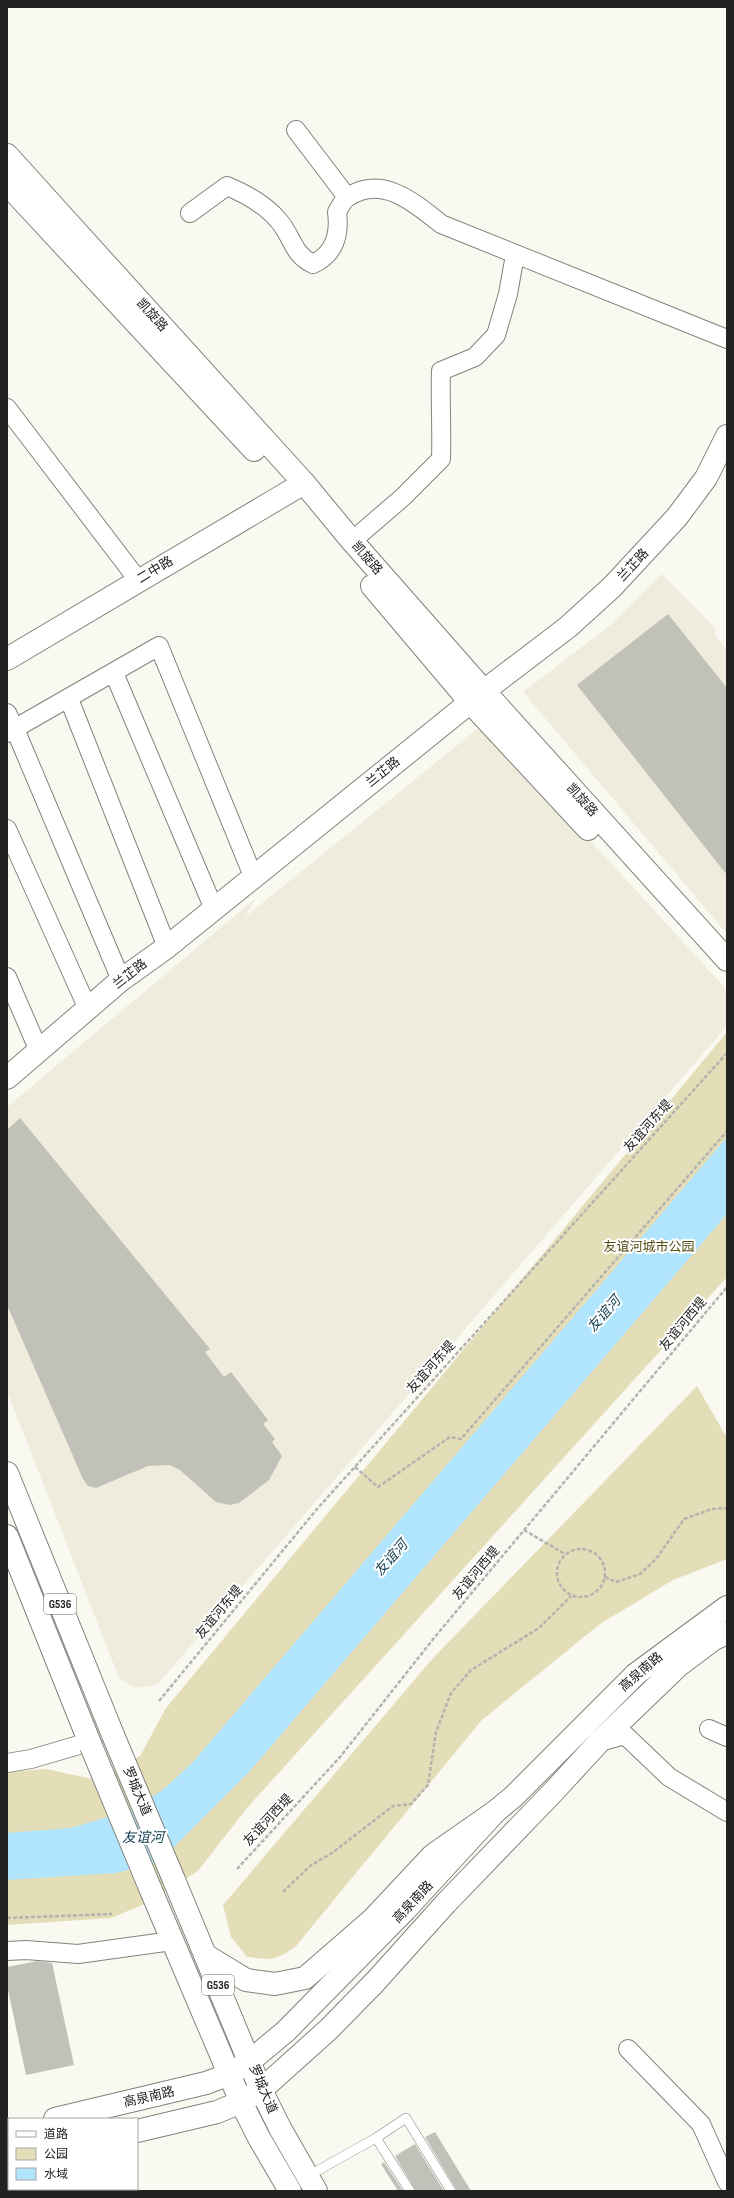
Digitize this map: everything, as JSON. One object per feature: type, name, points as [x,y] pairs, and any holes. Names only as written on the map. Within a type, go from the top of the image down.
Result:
[{"type":"main road","name":"凯旋路","points":[[7,155],[297,486],[352,541],[477,697],[727,960]]},
{"type":"main road","points":[[7,184],[297,486],[477,697],[718,968],[727,969]]},
{"type":"main road","name":"兰芷路","points":[[7,1078],[88,1010],[121,980],[167,947],[253,876],[477,697],[568,627],[618,581],[677,517],[706,478],[727,436]]},
{"type":"main road","name":"二中路","points":[[7,659],[297,486]]},
{"type":"main road","name":"罗城大道","points":[[7,1473],[113,1735],[262,2090],[281,2130],[312,2183]]},
{"type":"main road","name":"罗城大道","points":[[7,1536],[90,1744],[241,2102],[258,2136],[290,2191]]},
{"type":"main road","name":"高泉南路","points":[[59,2118],[190,2088],[230,2074],[250,2061],[286,2031],[325,1992],[406,1909],[496,1811],[513,1797],[636,1674],[704,1622],[727,1607]]},
{"type":"main road","name":"高泉南路","points":[[138,2131],[217,2112],[241,2102],[262,2090],[329,2029],[375,1982],[446,1903],[554,1792],[599,1742],[678,1666],[714,1639],[727,1633]]},
{"type":"main road","points":[[205,1955],[246,1980],[275,1984],[306,1978],[373,1918],[432,1855],[496,1811]]},
{"type":"street","points":[[296,130],[347,197]]},
{"type":"street","points":[[190,213],[227,186],[247,195],[279,221],[302,258],[313,264],[323,259],[334,246],[339,227],[337,212],[347,197],[372,187],[408,198],[441,224],[727,339]]},
{"type":"street","points":[[352,541],[403,497],[441,459],[441,371],[475,357],[496,335],[508,294],[515,255]]},
{"type":"street","points":[[7,408],[138,580]]},
{"type":"street","points":[[121,980],[10,725],[69,699],[159,646],[253,876]]},
{"type":"street","points":[[114,672],[214,909]]},
{"type":"street","points":[[69,699],[167,947]]},
{"type":"street","points":[[7,829],[88,1010]]},
{"type":"street","points":[[7,977],[39,1051]]},
{"type":"street","points":[[709,1729],[727,1737]]},
{"type":"street","points":[[599,1742],[625,1735],[669,1777],[727,1812]]},
{"type":"street","points":[[7,1763],[31,1759],[90,1744]]},
{"type":"street","points":[[7,1951],[26,1950],[78,1954],[172,1941]]},
{"type":"street","points":[[628,2049],[701,2124],[727,2182]]},
{"type":"lane","points":[[312,2183],[406,2118],[451,2191]]},
{"type":"lane","points":[[376,2138],[410,2191]]},
{"type":"path","name":"友谊河东堤","points":[[158,1701],[318,1509],[727,1052]]},
{"type":"path","points":[[355,1467],[378,1487],[450,1437],[461,1439],[727,1131]]},
{"type":"path","name":"友谊河西堤","points":[[237,1869],[340,1757],[434,1638],[727,1287]]},
{"type":"path","points":[[605,1577],[616,1582],[640,1574],[656,1559],[684,1519],[712,1508],[727,1508]]},
{"type":"path","points":[[524,1530],[565,1554]]},
{"type":"path","points":[[580,1549],[596,1554],[601,1561],[605,1577],[603,1584],[593,1594],[578,1597],[571,1596],[564,1591],[556,1576],[556,1568],[565,1554],[580,1549]]},
{"type":"path","points":[[283,1892],[310,1866],[332,1853],[393,1806],[411,1804],[428,1785],[436,1732],[451,1693],[471,1670],[539,1628],[571,1596]]},
{"type":"path","points":[[7,1918],[112,1914]]},
{"type":"shaded area","points":[[662,574],[716,629],[715,635],[727,650],[727,934],[523,692],[612,624]]},
{"type":"shaded area","points":[[488,728],[724,987],[727,995],[727,1026],[157,1685],[135,1688],[119,1678],[7,1391],[7,1107],[256,898],[245,917],[476,730]]},
{"type":"green space","name":"友谊河城市公园","points":[[727,1032],[727,1277],[247,1808],[198,1871],[147,1903],[111,1918],[7,1925],[7,1772],[46,1769],[93,1779],[115,1770],[140,1756],[166,1708]]},
{"type":"green space","points":[[697,1386],[727,1438],[727,1559],[673,1580],[600,1624],[482,1720],[296,1946],[278,1957],[262,1959],[247,1957],[231,1937],[223,1905],[434,1657]]},
{"type":"water","name":"友谊河","points":[[727,1137],[727,1214],[249,1772],[159,1862],[116,1873],[7,1880],[7,1833],[71,1828],[131,1810],[164,1789],[193,1762]]},
{"type":"building","points":[[668,614],[727,688],[727,875],[577,685]]},
{"type":"building","points":[[20,1118],[210,1349],[205,1352],[224,1377],[231,1372],[268,1420],[263,1424],[275,1439],[272,1442],[282,1456],[269,1480],[239,1503],[230,1505],[216,1502],[180,1470],[170,1465],[148,1466],[96,1488],[88,1486],[83,1479],[7,1305],[7,1130]]},
{"type":"building","points":[[37,1961],[52,1963],[74,2065],[26,2075],[7,1985],[7,1967]]},
{"type":"building","points":[[435,2132],[471,2191],[457,2191],[425,2137]]},
{"type":"building","points":[[415,2144],[444,2191],[416,2191],[395,2156]]},
{"type":"building","points":[[384,2162],[403,2191],[398,2191],[381,2164]]}]
